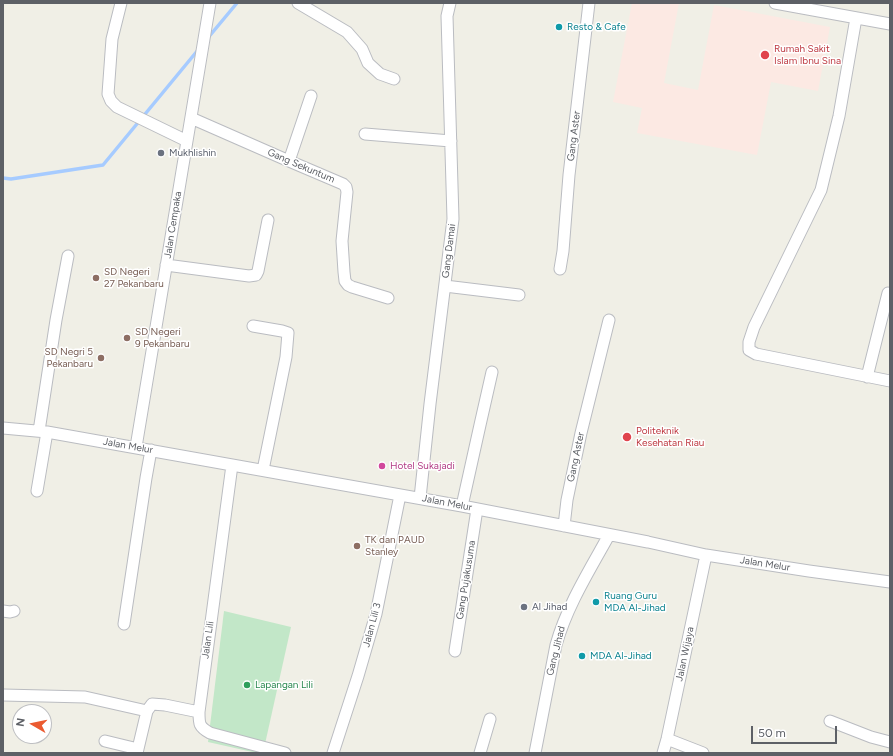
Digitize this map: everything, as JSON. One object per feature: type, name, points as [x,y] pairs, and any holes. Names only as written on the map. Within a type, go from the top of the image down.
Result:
[{"type":"street","points":[[121,3],[112,39],[108,94],[110,101],[117,108],[187,141]]},
{"type":"street","name":"Jalan Cempaka","points":[[136,447],[210,3]]},
{"type":"street","points":[[298,3],[346,32],[362,49],[368,63],[380,74],[394,79]]},
{"type":"street","name":"Gang Damai","points":[[420,498],[453,219],[447,16],[450,3]]},
{"type":"street","name":"Gang Aster","points":[[560,269],[563,251],[569,175],[589,3]]},
{"type":"street","points":[[775,3],[890,24]]},
{"type":"street","points":[[856,18],[839,116],[820,190],[754,327],[749,342],[749,350],[756,354],[890,381]]},
{"type":"street","points":[[289,161],[311,96]]},
{"type":"street","name":"Gang Sekuntum","points":[[192,118],[344,184],[347,192],[342,241],[345,281],[352,287],[388,298]]},
{"type":"street","points":[[365,134],[451,141]]},
{"type":"street","points":[[166,265],[249,276],[256,275],[258,272],[268,220]]},
{"type":"street","points":[[37,491],[56,320],[68,256]]},
{"type":"street","points":[[445,286],[519,295]]},
{"type":"street","points":[[867,377],[888,294]]},
{"type":"street","name":"Gang Aster","points":[[564,526],[567,500],[578,448],[609,320]]},
{"type":"street","points":[[253,326],[288,333],[286,357],[263,470]]},
{"type":"street","points":[[462,506],[492,372]]},
{"type":"street","name":"Jalan Melur","points":[[3,428],[43,431],[420,498],[648,542],[706,555],[890,582]]},
{"type":"street","points":[[124,624],[151,450]]},
{"type":"street","name":"Jalan Lili","points":[[232,465],[199,712],[199,722],[202,729],[210,733],[285,753]]},
{"type":"street","name":"Jalan Lili 3","points":[[333,753],[376,614],[400,495]]},
{"type":"street","name":"Gang Pujakusuma","points":[[455,651],[477,509]]},
{"type":"street","name":"Gang Jihad","points":[[535,753],[559,632],[568,609],[609,535]]},
{"type":"street","name":"Jalan Wijaya","points":[[663,753],[706,555]]},
{"type":"street","points":[[3,695],[85,697],[147,711]]},
{"type":"street","points":[[105,741],[138,751],[147,711],[152,704],[199,712]]},
{"type":"street","points":[[480,753],[490,720]]},
{"type":"street","points":[[830,721],[872,737],[890,742]]},
{"type":"street","points":[[667,739],[703,753]]},
{"type":"shaded area","name":"Rumah Sakit Islam Ibnu Sina","points":[[632,3],[679,3],[664,83],[698,90],[714,5],[830,27],[818,91],[771,82],[757,155],[637,133],[642,108],[613,102]]},
{"type":"green space","name":"Lapangan Lili","points":[[224,611],[291,627],[263,753],[208,742]]},
{"type":"waterway","points":[[207,39],[237,3]]},
{"type":"waterway","points":[[3,178],[11,179],[103,165],[198,50]]},
{"type":"place","name":"Resto & Cafe","points":[[559,27]]},
{"type":"place","name":"Rumah Sakit Islam Ibnu Sina","points":[[765,55]]},
{"type":"place","name":"Mukhlishin","points":[[161,153]]},
{"type":"place","name":"SD Negeri 27 Pekanbaru","points":[[96,278]]},
{"type":"place","name":"SD Negeri 9 Pekanbaru","points":[[127,338]]},
{"type":"place","name":"SD Negri 5 Pekanbaru","points":[[101,358]]},
{"type":"place","name":"Politeknik Kesehatan Riau","points":[[627,437]]},
{"type":"place","name":"Hotel Sukajadi","points":[[382,466]]},
{"type":"place","name":"TK dan PAUD Stanley","points":[[357,546]]},
{"type":"place","name":"Ruang Guru MDA Al-Jihad","points":[[596,602]]},
{"type":"place","name":"Al Jihad","points":[[524,607]]},
{"type":"place","name":"MDA Al-Jihad","points":[[582,656]]},
{"type":"place","name":"Lapangan Lili","points":[[247,685]]}]
